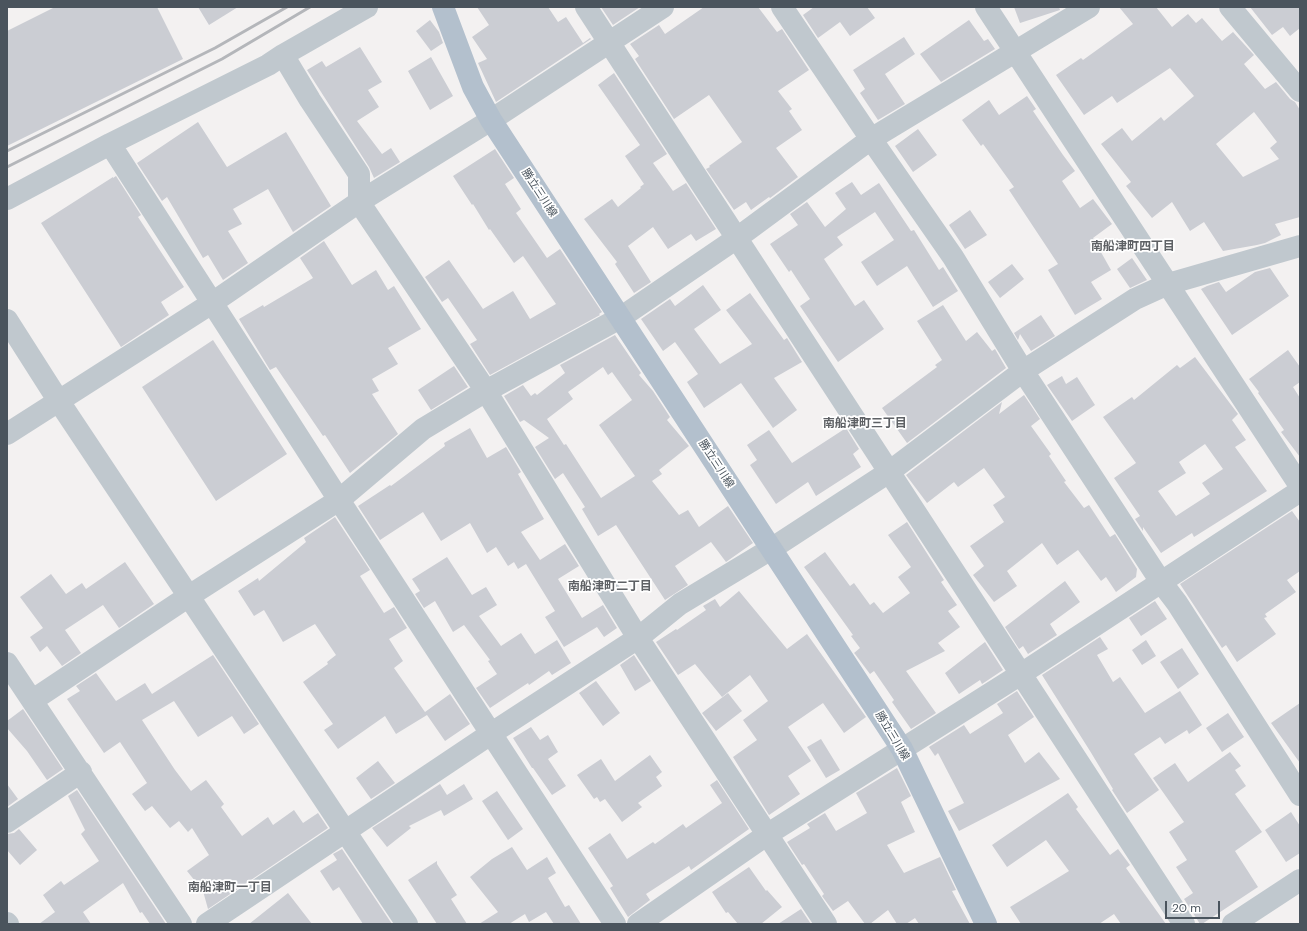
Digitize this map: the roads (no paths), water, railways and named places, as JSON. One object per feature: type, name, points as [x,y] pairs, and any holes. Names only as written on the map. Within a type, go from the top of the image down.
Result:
[{"type":"main road","name":"勝立三川線","points":[[443,7],[473,87],[491,120],[902,749],[986,924]]},
{"type":"street","points":[[7,199],[110,144],[268,65],[367,7]]},
{"type":"street","points":[[586,7],[1184,924]]},
{"type":"street","points":[[7,434],[212,303],[360,202],[491,120],[663,7]]},
{"type":"street","points":[[782,7],[953,257],[1023,371],[1161,582],[1181,608],[1300,795]]},
{"type":"street","points":[[986,7],[1300,486]]},
{"type":"street","points":[[32,700],[189,596],[339,500],[423,429],[486,391],[620,318],[737,238],[871,139],[1090,7]]},
{"type":"street","points":[[1230,7],[1300,91]]},
{"type":"street","points":[[283,56],[358,174],[360,202],[486,391],[638,638],[826,924]]},
{"type":"street","points":[[110,144],[339,500],[615,924]]},
{"type":"street","points":[[207,924],[492,733],[638,638],[680,604],[771,549],[889,472],[1023,371],[1135,299],[1168,284],[1300,246]]},
{"type":"street","points":[[7,320],[58,400],[407,924]]},
{"type":"street","points":[[638,924],[768,834],[1020,674],[1300,491]]},
{"type":"street","points":[[7,663],[81,772],[180,924]]},
{"type":"street","points":[[7,822],[81,772]]},
{"type":"street","points":[[1233,924],[1300,880]]},
{"type":"railway","points":[[7,151],[215,48],[287,7]]},
{"type":"railway","points":[[7,167],[222,59],[310,7]]},
{"type":"district","name":"南船津町四丁目","points":[[1133,247]]},
{"type":"district","name":"南船津町三丁目","points":[[865,424]]},
{"type":"district","name":"南船津町二丁目","points":[[610,587]]},
{"type":"district","name":"南船津町一丁目","points":[[230,888]]}]
